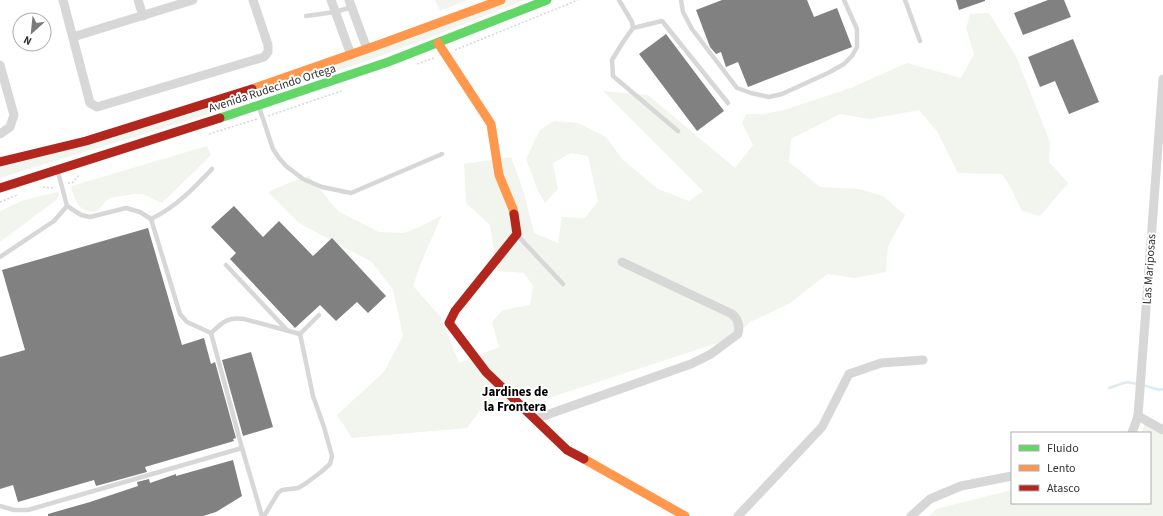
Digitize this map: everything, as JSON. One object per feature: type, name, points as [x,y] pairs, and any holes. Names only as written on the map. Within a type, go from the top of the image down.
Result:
[{"type":"main road","name":"Avenida Rudecindo Ortega","points":[[0,162],[30,156],[132,128],[247,92],[351,56],[501,0]]},
{"type":"main road","name":"Avenida Rudecindo Ortega","points":[[0,188],[258,106],[438,43],[547,0]]},
{"type":"main road","points":[[438,43],[491,124],[499,175],[513,209],[517,234],[455,311],[449,323],[486,372],[567,450],[685,516]]},
{"type":"street","points":[[63,0],[90,103],[94,107],[100,107],[264,57],[268,52],[268,45],[253,0]]},
{"type":"street","points":[[138,0],[143,16]]},
{"type":"street","points":[[73,37],[193,0]]},
{"type":"street","points":[[331,0],[351,56]]},
{"type":"street","points":[[351,4],[367,49]]},
{"type":"street","points":[[0,66],[14,115],[10,127],[0,134]]},
{"type":"street","name":"Las Mariposas","points":[[1132,432],[1138,416],[1163,79]]},
{"type":"street","points":[[1153,216],[1163,214]]},
{"type":"street","points":[[535,419],[691,364],[716,351],[738,334],[739,324],[732,314],[622,262]]},
{"type":"street","points":[[738,516],[822,426],[849,374],[881,363],[923,360]]},
{"type":"street","points":[[1138,416],[1163,430]]},
{"type":"street","points":[[911,516],[930,499],[961,486],[1011,476]]},
{"type":"lane","points":[[619,0],[634,28]]},
{"type":"lane","points":[[682,0],[683,12],[692,29],[737,88],[769,97],[782,94],[828,73],[844,64],[852,56],[857,47],[857,29],[844,0]]},
{"type":"lane","points":[[905,0],[920,42]]},
{"type":"lane","points":[[306,16],[335,12],[351,4]]},
{"type":"lane","points":[[678,132],[613,76],[612,60],[634,28],[662,21],[728,103]]},
{"type":"lane","points":[[258,106],[270,144],[279,158],[286,166],[303,178],[322,187],[351,193],[442,154]]},
{"type":"lane","points":[[58,169],[67,206],[81,215],[90,217],[126,208],[140,212],[152,219],[180,314],[187,322],[211,334],[242,448],[263,516]]},
{"type":"lane","points":[[152,219],[165,212],[182,199],[212,169]]},
{"type":"lane","points":[[0,257],[54,221],[67,206]]},
{"type":"lane","points":[[517,234],[563,284]]},
{"type":"lane","points":[[226,265],[288,331]]},
{"type":"lane","points":[[300,334],[319,315]]},
{"type":"lane","points":[[211,334],[224,321],[236,318],[300,334]]},
{"type":"lane","points":[[263,516],[278,493],[282,490],[298,488],[305,484],[330,464],[332,456],[313,396],[300,334]]},
{"type":"lane","points":[[0,506],[14,510],[28,510],[242,448]]},
{"type":"shaded area","points":[[435,0],[468,0],[440,11]]},
{"type":"shaded area","points":[[508,0],[525,0],[466,24],[316,79],[215,112],[0,178],[0,166],[458,20]]},
{"type":"shaded area","points":[[989,13],[1016,56],[1050,142],[1049,162],[1068,183],[1040,216],[1022,211],[1010,186],[1002,174],[958,173],[937,131],[919,110],[870,119],[840,114],[791,139],[789,162],[820,187],[859,189],[883,196],[905,215],[888,246],[886,272],[855,278],[827,274],[789,304],[750,322],[733,338],[530,404],[481,409],[467,428],[352,438],[337,415],[384,372],[403,336],[393,290],[372,262],[299,223],[268,192],[309,176],[338,211],[379,232],[403,233],[422,226],[442,215],[420,265],[413,286],[440,316],[459,363],[499,347],[492,322],[503,310],[530,305],[533,286],[524,273],[497,271],[490,225],[466,203],[464,164],[511,157],[523,190],[534,233],[558,243],[562,217],[585,218],[598,201],[588,156],[571,153],[553,163],[558,189],[545,203],[538,191],[526,159],[540,130],[554,121],[578,123],[606,137],[623,160],[658,189],[689,201],[703,191],[603,91],[648,95],[735,168],[753,145],[742,123],[746,114],[764,114],[784,110],[848,89],[907,63],[961,78],[974,54],[966,28],[970,14]]},
{"type":"shaded area","points":[[207,146],[211,155],[162,203],[142,194],[134,194],[110,198],[97,211],[91,212],[82,208],[74,196],[71,187],[75,185]]},
{"type":"shaded area","points":[[58,192],[59,195],[56,200],[0,242],[0,211],[24,200]]},
{"type":"shaded area","points":[[1145,423],[1163,435],[1163,516],[929,516],[936,509],[1011,490],[1011,504],[1151,504],[1151,432],[1142,432]]},
{"type":"building","points":[[722,0],[807,0],[814,17],[837,8],[852,47],[748,87],[738,62],[726,67],[721,52],[716,54],[710,47],[696,10]]},
{"type":"building","points":[[956,0],[985,0],[985,1],[959,10]]},
{"type":"building","points":[[1048,0],[1064,0],[1071,17],[1023,35],[1014,13]]},
{"type":"building","points":[[666,34],[724,111],[697,131],[639,54]]},
{"type":"building","points":[[1073,39],[1099,102],[1069,114],[1055,81],[1040,87],[1028,57]]},
{"type":"building","points":[[234,206],[263,237],[279,221],[313,256],[332,238],[386,296],[368,313],[357,302],[336,321],[320,305],[295,328],[230,259],[236,253],[211,227]]},
{"type":"building","points":[[148,228],[182,345],[204,338],[211,364],[215,362],[236,438],[233,439],[234,441],[145,467],[147,472],[96,486],[94,480],[18,502],[13,485],[0,489],[0,357],[25,350],[2,270]]},
{"type":"building","points":[[251,352],[273,427],[243,436],[222,360]]},
{"type":"building","points":[[233,460],[242,496],[216,512],[203,516],[48,516],[48,514],[138,486],[137,482],[149,479],[150,483],[176,474],[176,476]]},
{"type":"waterway","points":[[1109,388],[1127,382],[1137,384]]},
{"type":"waterway","points":[[1142,385],[1160,390],[1163,389]]},
{"type":"traffic: fast","points":[[220,118],[388,62],[547,0]]},
{"type":"traffic: slow","points":[[252,89],[501,0]]},
{"type":"traffic: slow","points":[[438,43],[491,124],[499,175],[514,214]]},
{"type":"traffic: slow","points":[[584,459],[685,516]]},
{"type":"traffic: jam","points":[[0,162],[86,141],[252,89]]},
{"type":"traffic: jam","points":[[0,188],[220,118]]},
{"type":"traffic: jam","points":[[514,214],[517,234],[455,311],[449,323],[486,372],[567,450],[584,459]]},
{"type":"district","name":"Jardines de la Frontera","points":[[515,398]]}]
